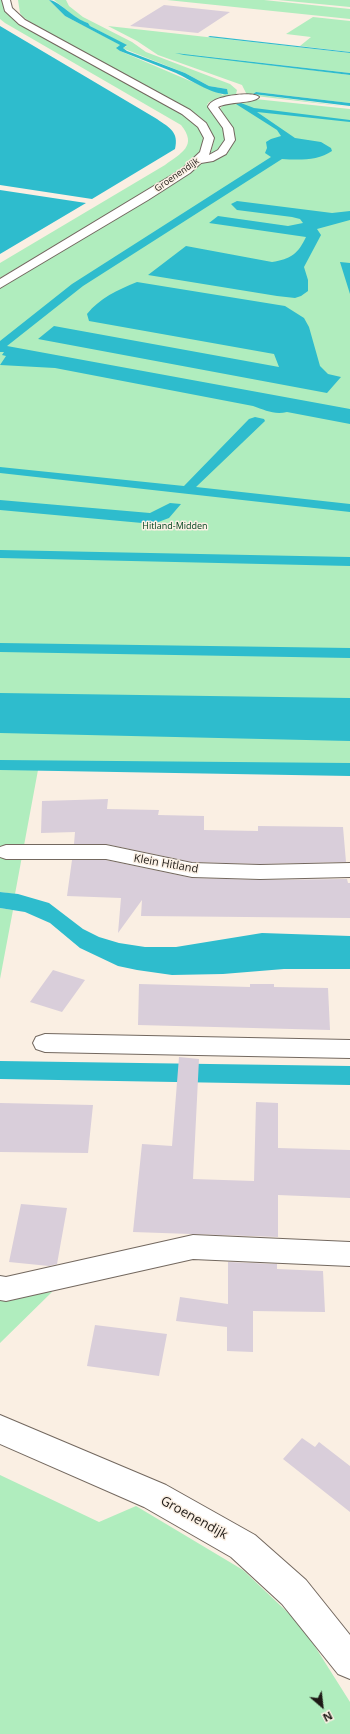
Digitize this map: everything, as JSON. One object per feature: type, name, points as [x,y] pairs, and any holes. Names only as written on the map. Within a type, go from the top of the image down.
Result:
[{"type":"street","name":"Groenendijk","points":[[0,284],[144,198],[200,160],[208,146],[210,138],[196,119],[22,22],[8,9],[6,0]]},
{"type":"street","points":[[200,160],[214,158],[225,148],[230,140],[228,128],[213,106],[229,99],[254,98]]},
{"type":"street","name":"Klein Hitland","points":[[6,852],[106,852],[192,870],[260,872],[350,870]]},
{"type":"street","points":[[45,1042],[350,1049]]},
{"type":"street","points":[[0,1288],[6,1289],[80,1274],[138,1258],[193,1247],[350,1254]]},
{"type":"street","name":"Groenendijk","points":[[0,1429],[155,1496],[243,1546],[294,1592],[350,1662]]},
{"type":"green space","points":[[0,0],[7,0],[11,14],[186,116],[196,125],[201,133],[203,141],[202,148],[198,154],[174,174],[0,278],[0,263],[165,165],[182,153],[188,144],[188,138],[181,125],[5,23],[0,19]]},
{"type":"green space","name":"Hitland-Midden","points":[[18,0],[49,0],[65,16],[121,45],[117,47],[120,51],[223,95],[227,89],[209,86],[185,73],[122,48],[127,46],[90,26],[88,23],[79,20],[54,0],[66,0],[69,6],[83,17],[132,42],[146,52],[230,84],[237,90],[236,94],[209,102],[207,105],[221,120],[227,138],[233,128],[220,109],[224,103],[255,99],[350,109],[350,768],[0,763],[0,288],[214,155],[210,155],[214,141],[207,123],[196,114],[50,36],[23,17],[20,13]]},
{"type":"green space","points":[[167,0],[264,0],[350,9],[350,19]]},
{"type":"green space","points":[[278,0],[350,0],[350,7]]},
{"type":"green space","points":[[313,17],[350,21],[350,52],[300,46],[311,37],[286,34]]},
{"type":"green space","points":[[108,26],[350,53],[350,73],[176,53],[350,75],[350,103],[256,92],[253,94],[350,107],[247,95],[242,85],[158,55],[137,41]]},
{"type":"green space","points":[[0,770],[38,770],[15,894],[0,892]]},
{"type":"green space","points":[[0,908],[13,910],[0,979]]},
{"type":"green space","points":[[52,1292],[0,1343],[0,1296]]},
{"type":"green space","points":[[0,1475],[99,1522],[136,1506],[243,1570],[302,1626],[350,1702],[350,1734],[0,1734]]},
{"type":"water","points":[[49,0],[57,3],[77,18],[88,23],[90,26],[127,45],[123,48],[127,51],[185,73],[209,86],[227,89],[228,94],[209,90],[176,73],[120,51],[116,48],[120,45],[65,16]]},
{"type":"water","points":[[0,26],[166,125],[176,138],[175,149],[92,199],[0,185]]},
{"type":"water","points":[[210,36],[350,52],[350,53],[208,37]]},
{"type":"water","points":[[175,53],[350,73],[350,75],[184,55]]},
{"type":"water","points":[[256,92],[350,103],[350,106],[253,94]]},
{"type":"water","points":[[241,103],[254,108],[350,120],[350,122],[257,112],[295,138],[321,142],[331,148],[332,151],[321,157],[301,160],[282,159],[83,286],[7,346],[350,409],[350,424],[287,412],[274,412],[253,406],[55,368],[0,365],[6,356],[2,355],[4,352],[0,352],[0,341],[72,284],[271,157],[265,153],[267,148],[266,142],[281,136],[277,130],[236,104]]},
{"type":"water","points":[[0,190],[86,203],[0,254]]},
{"type":"water","points":[[237,201],[332,213],[350,211],[350,220],[317,229],[321,235],[304,267],[308,280],[308,291],[295,298],[148,275],[186,246],[272,262],[289,257],[297,252],[306,237],[209,223],[218,216],[288,226],[303,223],[300,219],[292,217],[237,210],[231,204]]},
{"type":"water","points":[[340,262],[350,263],[350,294]]},
{"type":"water","points":[[137,282],[285,306],[304,318],[309,327],[320,366],[328,374],[341,377],[327,393],[38,339],[54,326],[279,367],[274,354],[89,321],[87,314],[97,303],[116,291]]},
{"type":"water","points":[[255,417],[264,419],[265,421],[196,487],[350,504],[350,512],[0,473],[0,467],[184,486],[249,419]]},
{"type":"water","points":[[0,500],[150,513],[170,503],[181,504],[169,518],[153,524],[0,510]]},
{"type":"water","points":[[0,550],[350,557],[350,566],[0,558]]},
{"type":"water","points":[[0,643],[350,648],[350,658],[0,652]]},
{"type":"water","points":[[0,693],[350,698],[350,741],[0,733]]},
{"type":"water","points":[[0,760],[350,763],[350,776],[0,770]]},
{"type":"water","points":[[0,892],[18,894],[49,903],[83,929],[99,937],[119,943],[145,947],[176,947],[262,933],[350,936],[350,969],[284,969],[223,974],[172,975],[118,966],[80,948],[50,923],[25,912],[0,908]]},
{"type":"water","points":[[0,1061],[350,1066],[350,1085],[0,1079]]},
{"type":"building","points":[[164,5],[230,12],[198,33],[130,26]]},
{"type":"building","points":[[108,799],[107,809],[159,810],[158,815],[204,816],[204,830],[258,831],[258,826],[343,827],[346,862],[260,864],[192,862],[106,844],[74,844],[75,832],[41,833],[42,801]]},
{"type":"building","points":[[72,860],[106,860],[192,878],[260,880],[347,879],[348,883],[350,883],[350,918],[141,916],[142,900],[118,933],[121,898],[67,896]]},
{"type":"building","points":[[53,970],[85,980],[62,1012],[30,1002]]},
{"type":"building","points":[[139,984],[250,987],[250,984],[274,984],[274,987],[328,988],[330,1030],[138,1025]]},
{"type":"building","points":[[179,1057],[199,1059],[193,1179],[254,1181],[256,1102],[278,1103],[278,1148],[350,1150],[350,1198],[278,1195],[278,1237],[133,1232],[142,1144],[172,1146]]},
{"type":"building","points":[[0,1103],[93,1105],[88,1153],[0,1152]]},
{"type":"building","points":[[21,1204],[67,1208],[57,1264],[49,1266],[9,1262]]},
{"type":"building","points":[[228,1262],[277,1264],[277,1269],[323,1271],[325,1312],[253,1311],[253,1352],[227,1351],[227,1327],[176,1321],[180,1297],[228,1304]]},
{"type":"building","points":[[95,1325],[167,1334],[159,1376],[87,1366]]},
{"type":"building","points":[[302,1438],[315,1447],[319,1442],[350,1466],[350,1512],[283,1459]]}]
